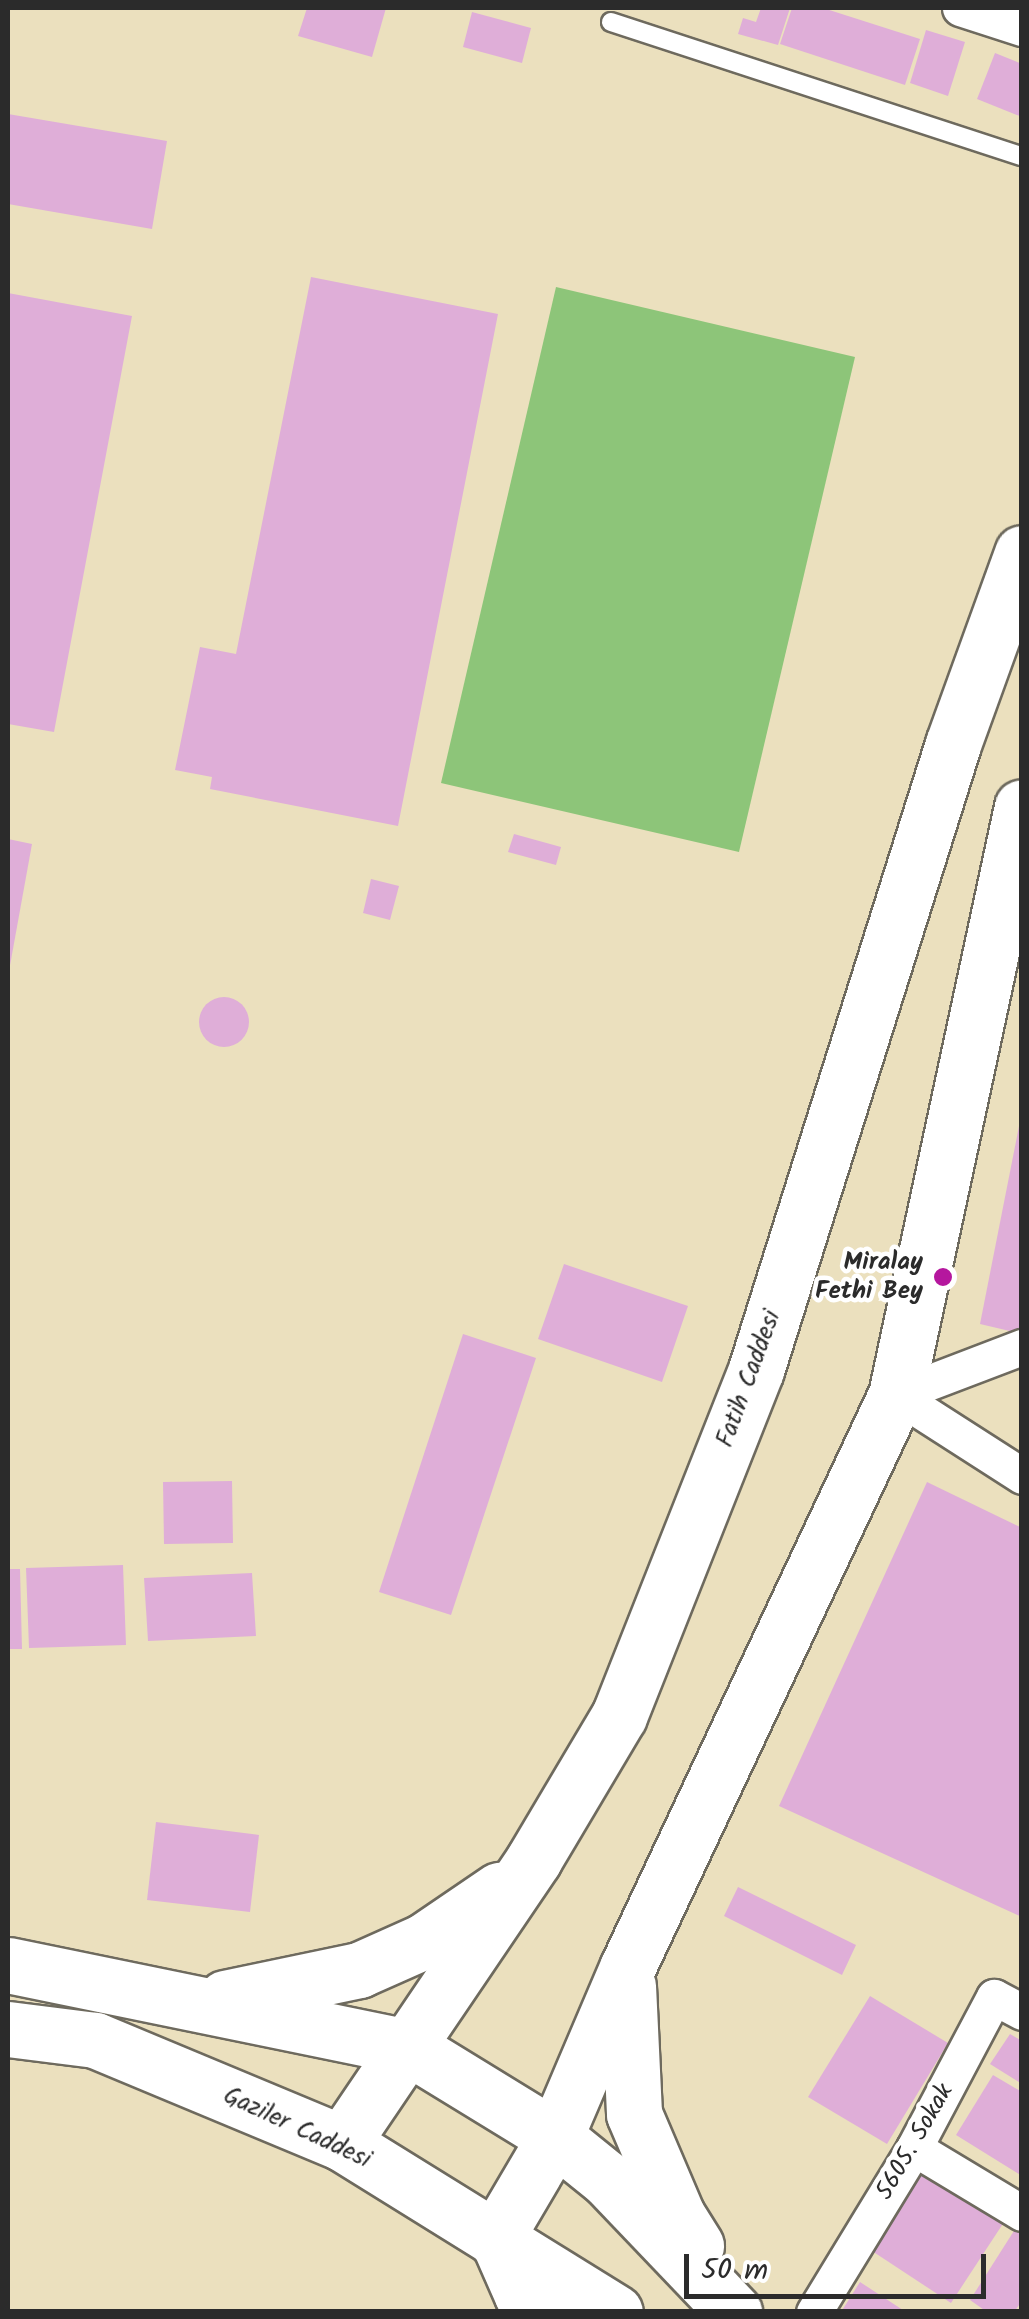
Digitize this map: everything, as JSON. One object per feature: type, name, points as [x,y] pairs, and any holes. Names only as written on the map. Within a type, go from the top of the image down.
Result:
[{"type":"main road","name":"Fatih Caddesi","points":[[342,2144],[534,1859],[620,1716],[756,1370],[954,744],[1022,552]]},
{"type":"main road","points":[[532,2312],[520,2296],[496,2239],[555,2137],[628,1966],[896,1395],[1022,808]]},
{"type":"main road","points":[[182,2002],[246,1996],[359,1970],[424,1941],[479,1906],[534,1859]]},
{"type":"main road","points":[[8,1965],[408,2047],[555,2137],[607,2179],[736,2312]]},
{"type":"main road","points":[[628,1966],[634,2114],[676,2215],[736,2312]]},
{"type":"main road","name":"Gaziler Caddesi","points":[[8,2028],[95,2040],[342,2144],[616,2312]]},
{"type":"street","points":[[960,8],[1022,28]]},
{"type":"street","points":[[896,1395],[1022,1347]]},
{"type":"street","points":[[896,1395],[1022,1476]]},
{"type":"street","name":"5605. Sokak","points":[[814,2312],[914,2148],[994,1997],[1022,2012]]},
{"type":"street","points":[[914,2148],[1022,2214]]},
{"type":"lane","points":[[611,22],[1022,156]]},
{"type":"green space","points":[[556,287],[855,357],[739,852],[441,783]]},
{"type":"building","points":[[307,8],[386,8],[372,57],[298,36]]},
{"type":"building","points":[[761,8],[790,8],[778,45],[738,34],[743,18],[756,22]]},
{"type":"building","points":[[792,8],[823,8],[920,39],[905,85],[780,44]]},
{"type":"building","points":[[472,12],[531,28],[522,63],[463,47]]},
{"type":"building","points":[[926,30],[965,42],[948,96],[910,83]]},
{"type":"building","points":[[995,53],[1022,64],[1022,117],[977,99]]},
{"type":"building","points":[[8,114],[167,141],[152,229],[8,204]]},
{"type":"building","points":[[311,277],[498,314],[398,826],[210,789],[212,777],[175,770],[200,647],[236,654]]},
{"type":"building","points":[[8,293],[132,316],[54,732],[8,724]]},
{"type":"building","points":[[514,834],[561,847],[556,865],[508,852]]},
{"type":"building","points":[[8,839],[32,844],[9,971],[8,970]]},
{"type":"building","points":[[371,879],[399,886],[390,920],[363,913]]},
{"type":"building","points":[[224,997],[242,1004],[249,1022],[242,1040],[224,1047],[206,1040],[199,1022],[206,1004]]},
{"type":"building","points":[[1020,1121],[1022,1328],[1014,1332],[980,1324]]},
{"type":"building","points":[[564,1264],[688,1306],[662,1382],[538,1339]]},
{"type":"building","points":[[463,1334],[536,1358],[451,1615],[379,1592]]},
{"type":"building","points":[[232,1481],[233,1543],[164,1544],[163,1482]]},
{"type":"building","points":[[927,1482],[1022,1528],[1022,1917],[779,1806]]},
{"type":"building","points":[[123,1565],[126,1645],[29,1648],[26,1568]]},
{"type":"building","points":[[8,1569],[20,1569],[22,1649],[8,1649]]},
{"type":"building","points":[[252,1573],[256,1636],[148,1641],[144,1578]]},
{"type":"building","points":[[156,1822],[259,1835],[250,1912],[147,1900]]},
{"type":"building","points":[[738,1887],[856,1945],[842,1975],[724,1916]]},
{"type":"building","points":[[870,1996],[948,2043],[887,2144],[808,2097]]},
{"type":"building","points":[[1010,2034],[1022,2041],[1022,2084],[990,2064]]},
{"type":"building","points":[[993,2075],[1022,2092],[1022,2176],[956,2135]]},
{"type":"building","points":[[926,2162],[1008,2216],[951,2303],[869,2249]]},
{"type":"building","points":[[1019,2223],[1022,2301],[1014,2312],[987,2312],[970,2300]]},
{"type":"building","points":[[860,2282],[906,2312],[841,2312]]},
{"type":"place","name":"Miralay Fethi Bey","points":[[943,1277]]}]
